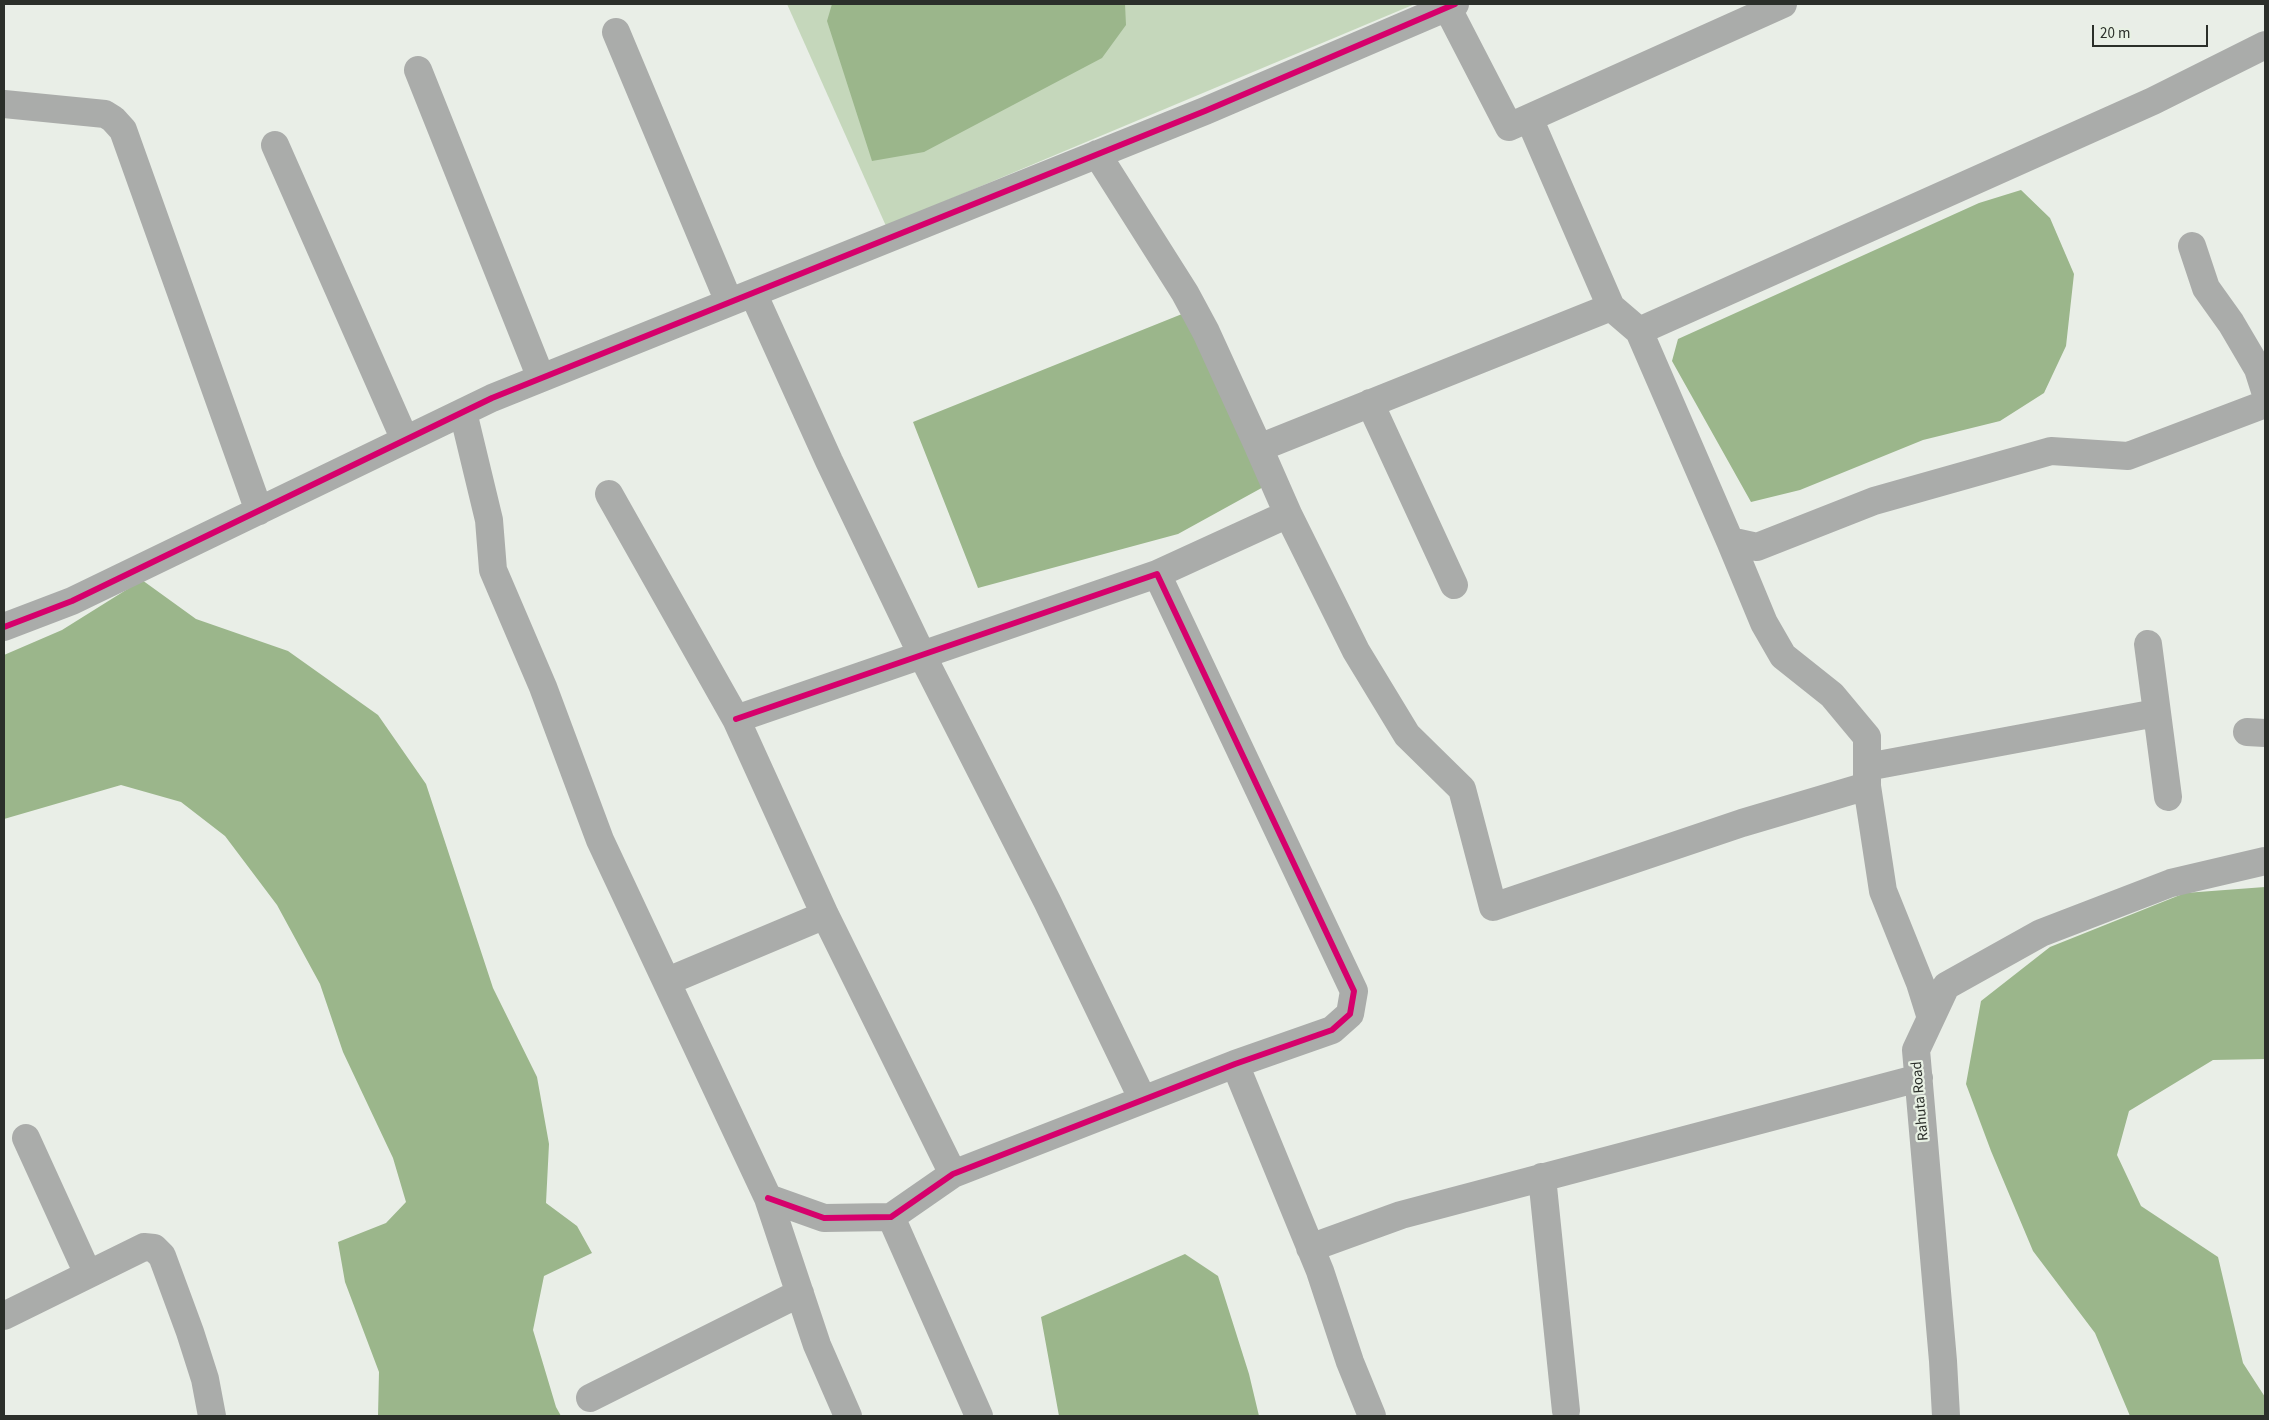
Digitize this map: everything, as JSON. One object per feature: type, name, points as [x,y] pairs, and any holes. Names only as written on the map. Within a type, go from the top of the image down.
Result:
[{"type":"street","points":[[4,627],[72,601],[463,412],[541,378],[1204,111],[1451,6],[1509,127],[1783,4]]},
{"type":"street","points":[[616,32],[741,298],[829,461],[922,655],[1047,901],[1142,1100]]},
{"type":"street","points":[[1640,331],[2264,50]]},
{"type":"street","points":[[418,70],[541,378]]},
{"type":"street","points":[[4,104],[105,114],[113,119],[123,130],[259,511]]},
{"type":"street","points":[[1529,118],[1611,307],[1640,331],[1764,623],[1784,656],[1832,695],[1867,737],[1867,776],[1883,891],[1920,983],[1931,1018]]},
{"type":"street","points":[[275,145],[405,440]]},
{"type":"street","points":[[1097,154],[1185,293],[1206,332],[1288,514],[1356,651],[1407,735],[1462,789],[1493,907],[1742,823],[1867,776],[2156,713]]},
{"type":"street","points":[[2192,246],[2206,288],[2231,323],[2258,369],[2265,391]]},
{"type":"street","points":[[1259,448],[1611,307]]},
{"type":"street","points":[[1370,404],[1454,584]]},
{"type":"street","points":[[1730,541],[1757,547],[1874,501],[2051,451],[2128,456],[2265,404]]},
{"type":"street","points":[[463,412],[489,520],[493,570],[543,686],[600,840],[668,981],[768,1198],[816,1345],[848,1416]]},
{"type":"street","points":[[610,494],[736,719],[825,915],[953,1174]]},
{"type":"street","points":[[736,719],[1157,574],[1288,514]]},
{"type":"street","points":[[768,1198],[824,1218],[891,1216],[953,1174],[1235,1064],[1332,1030],[1350,1014],[1354,991],[1157,574]]},
{"type":"street","points":[[2148,644],[2168,797]]},
{"type":"street","name":"Rahuta Road","points":[[1946,1416],[1943,1361],[1916,1050],[1946,986],[2041,933],[2171,883],[2265,861]]},
{"type":"street","points":[[668,981],[825,915]]},
{"type":"street","points":[[1235,1064],[1310,1248],[1350,1362],[1372,1416]]},
{"type":"street","points":[[1310,1248],[1401,1215],[1919,1078]]},
{"type":"street","points":[[26,1138],[88,1274]]},
{"type":"street","points":[[1542,1177],[1566,1411]]},
{"type":"street","points":[[891,1216],[978,1416]]},
{"type":"street","points":[[4,1316],[144,1247],[154,1248],[162,1256],[198,1357],[212,1416]]},
{"type":"street","points":[[590,1398],[800,1293]]},
{"type":"shaded area","points":[[787,4],[1415,4],[886,226]]},
{"type":"shaded area","points":[[832,4],[1125,4],[1126,25],[1102,58],[924,152],[872,161],[827,21]]},
{"type":"shaded area","points":[[2021,190],[2050,218],[2074,274],[2066,346],[2044,393],[2000,421],[1923,440],[1800,490],[1751,502],[1672,361],[1678,339],[1979,203]]},
{"type":"shaded area","points":[[1192,310],[1267,485],[1178,534],[978,588],[913,422]]},
{"type":"shaded area","points":[[142,580],[196,619],[288,651],[378,715],[426,784],[493,988],[537,1077],[549,1144],[546,1203],[577,1226],[592,1253],[544,1276],[533,1330],[556,1407],[561,1416],[378,1416],[379,1372],[345,1282],[338,1242],[386,1223],[406,1202],[393,1158],[343,1052],[320,984],[277,905],[225,836],[181,802],[121,785],[4,819],[4,655],[62,630]]},
{"type":"shaded area","points":[[2265,887],[2265,1059],[2213,1060],[2129,1111],[2117,1155],[2141,1206],[2218,1257],[2243,1363],[2265,1397],[2265,1416],[2130,1416],[2095,1333],[2033,1251],[1991,1151],[1966,1084],[1981,1001],[2050,947],[2185,893]]},
{"type":"shaded area","points":[[1185,1254],[1218,1276],[1249,1374],[1259,1416],[1059,1416],[1041,1317]]},
{"type":"cycle path","points":[[4,627],[72,601],[492,398],[1205,111],[1455,4]]},
{"type":"cycle path","points":[[736,719],[1157,574],[1354,991],[1350,1014],[1332,1030],[1235,1064],[953,1174],[891,1217],[824,1218],[768,1198]]}]
